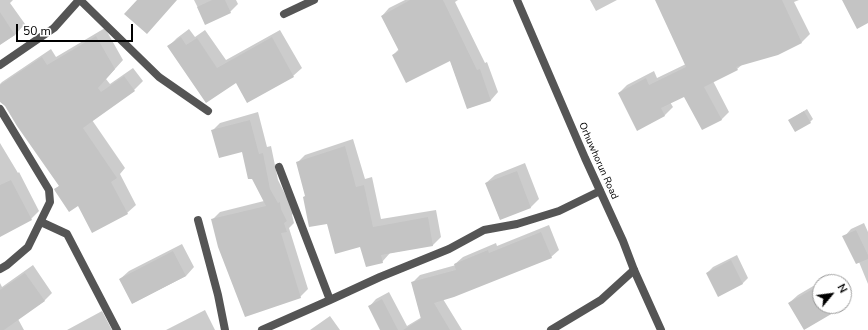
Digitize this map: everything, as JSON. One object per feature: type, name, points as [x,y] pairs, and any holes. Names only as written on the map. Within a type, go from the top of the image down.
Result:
[{"type":"street","points":[[0,65],[54,28],[79,0],[159,77],[208,111]]},
{"type":"street","points":[[284,14],[314,0]]},
{"type":"street","name":"Orhuwhorun Road","points":[[516,0],[661,330]]},
{"type":"street","points":[[0,109],[49,190],[50,202],[28,247],[7,265],[0,268]]},
{"type":"street","points":[[279,167],[330,300]]},
{"type":"street","points":[[262,330],[380,277],[449,249],[484,230],[517,224],[559,211],[600,191]]},
{"type":"street","points":[[198,220],[218,295],[225,330]]},
{"type":"street","points":[[41,222],[67,234],[117,330]]},
{"type":"street","points":[[551,330],[600,300],[634,270]]},
{"type":"building","points":[[137,0],[177,0],[147,34],[124,14]]},
{"type":"building","points":[[212,0],[225,0],[231,13],[205,25],[197,7]]},
{"type":"building","points":[[410,0],[443,0],[477,70],[480,69],[491,101],[467,109],[450,61],[406,83],[392,55],[399,51],[381,16]]},
{"type":"building","points":[[655,0],[782,0],[802,43],[778,55],[736,67],[738,70],[704,87],[722,120],[702,130],[684,97],[661,108],[665,116],[637,131],[618,93],[646,78],[649,85],[686,67]]},
{"type":"building","points":[[842,0],[868,0],[868,23],[857,29]]},
{"type":"building","points":[[0,12],[15,35],[0,45]]},
{"type":"building","points":[[96,36],[115,69],[98,88],[101,92],[124,76],[135,91],[83,128],[117,178],[111,182],[128,214],[92,233],[78,206],[69,212],[55,191],[54,189],[59,186],[17,126],[5,106],[0,102],[0,85],[42,57],[47,65]]},
{"type":"building","points":[[181,37],[186,45],[197,38],[217,68],[272,37],[294,77],[247,103],[236,83],[206,103],[167,46]]},
{"type":"building","points":[[804,111],[811,123],[795,132],[788,120]]},
{"type":"building","points":[[250,120],[259,154],[263,153],[270,189],[278,203],[280,202],[281,209],[287,221],[284,223],[287,232],[281,233],[301,298],[245,317],[218,247],[211,219],[266,206],[252,179],[248,179],[242,152],[219,158],[211,130]]},
{"type":"building","points":[[345,146],[356,187],[364,185],[373,227],[428,217],[433,246],[381,255],[383,263],[366,267],[360,247],[335,254],[327,224],[309,227],[303,197],[305,196],[296,162]]},
{"type":"building","points":[[517,171],[531,208],[500,220],[485,183]]},
{"type":"building","points":[[11,180],[32,220],[0,237],[0,185]]},
{"type":"building","points":[[856,230],[868,255],[868,259],[856,264],[842,236]]},
{"type":"building","points":[[541,232],[552,258],[454,297],[434,303],[450,330],[403,330],[421,319],[411,282],[456,270],[454,264],[488,250],[489,253]]},
{"type":"building","points":[[173,251],[186,276],[132,304],[119,279]]},
{"type":"building","points":[[731,260],[743,284],[718,297],[706,273]]},
{"type":"building","points":[[25,273],[45,301],[4,330],[0,330],[0,290]]},
{"type":"building","points":[[812,290],[812,314],[831,314],[804,330],[788,303]]},
{"type":"building","points":[[382,299],[398,330],[380,330],[368,306]]}]
